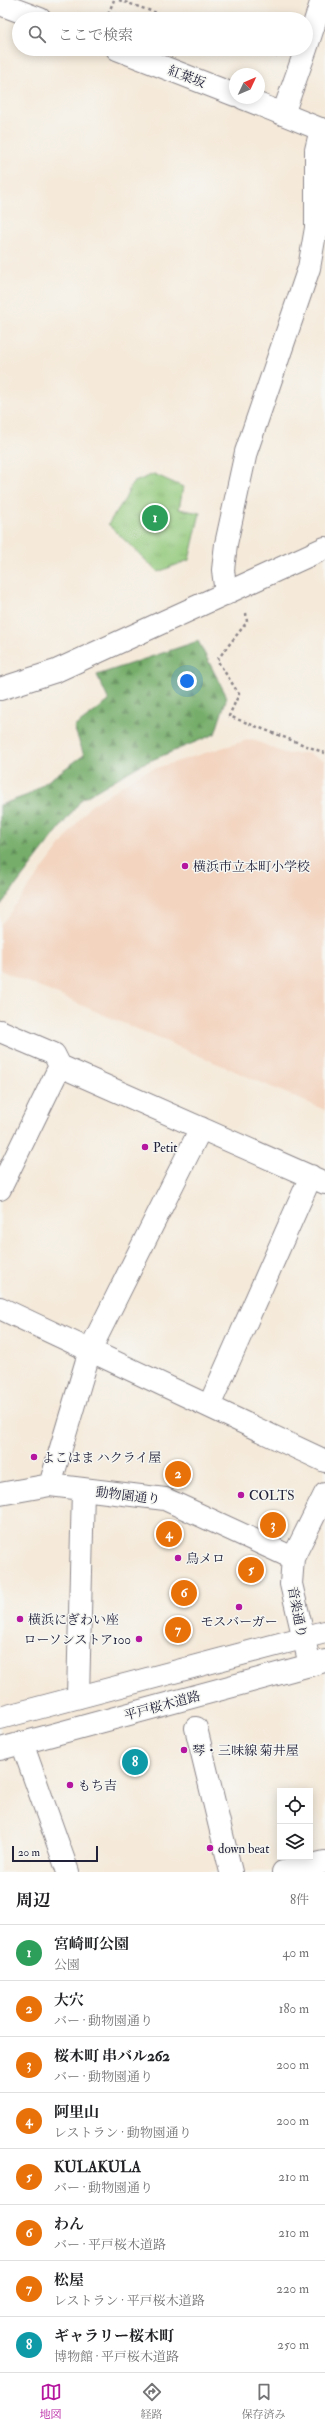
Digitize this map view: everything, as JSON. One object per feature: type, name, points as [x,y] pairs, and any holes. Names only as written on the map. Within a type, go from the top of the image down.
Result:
[{"type":"street","points":[[313,28],[322,0]]},
{"type":"street","points":[[0,4],[21,12]]},
{"type":"street","name":"紅葉坂","points":[[135,56],[229,93]]},
{"type":"street","points":[[283,114],[304,56]]},
{"type":"street","points":[[235,589],[223,570],[226,544],[246,452],[309,268],[316,228],[316,150],[323,130],[258,104]]},
{"type":"street","points":[[0,689],[56,671],[325,548]]},
{"type":"street","points":[[0,1031],[54,1054],[60,1066],[318,1180],[209,1406]]},
{"type":"street","points":[[0,1189],[60,1066]]},
{"type":"street","points":[[50,1485],[90,1350],[201,1128]]},
{"type":"street","points":[[0,1308],[325,1461]]},
{"type":"street","name":"動物園通り","points":[[0,1494],[50,1485],[165,1499],[293,1558]]},
{"type":"street","points":[[78,1697],[83,1489]]},
{"type":"street","name":"音楽通り","points":[[317,1663],[302,1637],[291,1584],[293,1558],[325,1494]]},
{"type":"street","points":[[0,1718],[325,1632]]},
{"type":"street","name":"平戸桜木道路","points":[[0,1749],[317,1663]]},
{"type":"street","points":[[196,1728],[231,1872]]},
{"type":"street","points":[[22,1743],[68,1872]]},
{"type":"street","points":[[283,1872],[325,1862]]},
{"type":"path","points":[[109,12],[114,0]]},
{"type":"path","points":[[119,0],[154,12]]},
{"type":"path","points":[[278,56],[283,58]]},
{"type":"path","points":[[235,589],[247,622],[217,660],[239,694],[229,716],[325,753]]},
{"type":"shaded area","name":"横浜市立本町小学校","points":[[251,739],[286,754],[306,753],[325,761],[325,1110],[0,970],[0,926],[89,807],[143,772]]},
{"type":"green space","points":[[154,474],[183,487],[179,509],[200,513],[189,560],[158,572],[108,524],[125,499],[132,483]]},
{"type":"green space","points":[[198,641],[227,697],[215,734],[142,764],[82,799],[0,906],[0,805],[28,795],[84,755],[74,727],[109,701],[97,675]]},
{"type":"place","name":"宮崎町公園","points":[[155,518]]},
{"type":"place","name":"横浜市立本町小学校","points":[[185,866]]},
{"type":"place","name":"Petit","points":[[145,1147]]},
{"type":"place","name":"よこはま ハクライ屋","points":[[34,1457]]},
{"type":"place","name":"大穴","points":[[178,1474]]},
{"type":"place","name":"COLTS","points":[[241,1495]]},
{"type":"place","name":"桜木町 串バル262","points":[[273,1525]]},
{"type":"place","name":"阿里山","points":[[169,1534]]},
{"type":"place","name":"鳥メロ","points":[[178,1558]]},
{"type":"place","name":"KULAKULA","points":[[251,1570]]},
{"type":"place","name":"わん","points":[[184,1593]]},
{"type":"place","name":"モスバーガー","points":[[239,1607]]},
{"type":"place","name":"横浜にぎわい座","points":[[20,1619]]},
{"type":"place","name":"松屋","points":[[178,1630]]},
{"type":"place","name":"ローソンストア100","points":[[139,1639]]},
{"type":"place","name":"琴・三味線 菊井屋","points":[[184,1750]]},
{"type":"place","name":"ギャラリー桜木町","points":[[135,1762]]},
{"type":"place","name":"もち吉","points":[[70,1785]]},
{"type":"place","name":"down beat","points":[[210,1848]]}]
